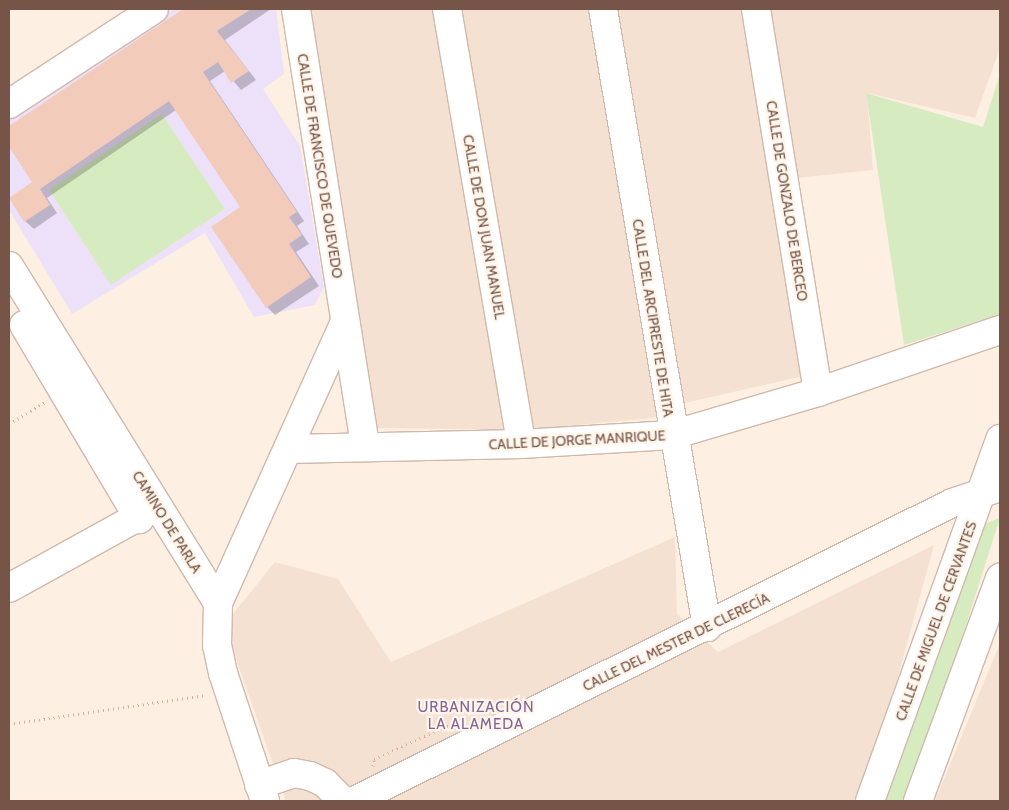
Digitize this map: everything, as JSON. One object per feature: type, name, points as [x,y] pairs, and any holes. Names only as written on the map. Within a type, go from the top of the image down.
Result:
[{"type":"street","points":[[9,104],[154,9]]},
{"type":"street","name":"CALLE DE FRANCISCO DE QUEVEDO","points":[[296,9],[365,447]]},
{"type":"street","name":"CALLE DE DON JUAN MANUEL","points":[[447,9],[521,444]]},
{"type":"street","name":"CALLE DEL ARCIPRESTE DE HITA","points":[[603,9],[672,435],[707,627]]},
{"type":"street","name":"CALLE DE GONZALO DE BERCEO","points":[[756,9],[818,392]]},
{"type":"street","name":"CAMINO DE PARLA","points":[[9,266],[148,512],[218,603]]},
{"type":"street","points":[[9,300],[148,512],[9,588]]},
{"type":"street","points":[[343,801],[325,783],[302,774],[294,773],[262,793],[229,692],[217,645],[218,603],[346,322]]},
{"type":"street","name":"CALLE DE JORGE MANRIQUE","points":[[288,448],[521,444],[672,435],[818,392],[1000,330]]},
{"type":"street","name":"CALLE DE MIGUEL DE CERVANTES","points":[[870,801],[992,489],[1000,439]]},
{"type":"street","name":"CALLE DEL MESTER DE CLERECÍA","points":[[354,801],[707,627],[952,503],[992,489]]},
{"type":"street","points":[[918,801],[1000,578]]},
{"type":"path","points":[[9,724],[229,692]]},
{"type":"shaded area","points":[[174,9],[276,9],[284,74],[263,89],[300,146],[324,287],[315,305],[254,317],[205,233],[72,314],[9,210],[9,120]]},
{"type":"shaded area","points":[[290,9],[1000,9],[1000,48],[975,118],[867,93],[873,170],[796,178],[817,373],[685,403],[652,418],[524,430],[372,428]]},
{"type":"shaded area","points":[[675,537],[677,614],[718,652],[934,545],[864,801],[286,801],[224,625],[275,562],[338,579],[391,662]]},
{"type":"shaded area","points":[[1000,643],[1000,801],[935,801]]},
{"type":"green space","points":[[1000,74],[1000,314],[904,345],[866,93],[983,127]]},
{"type":"green space","points":[[162,114],[225,209],[111,285],[49,190]]},
{"type":"green space","points":[[1000,518],[910,801],[885,801],[978,526]]},
{"type":"building","points":[[183,9],[251,9],[217,31],[249,71],[231,83],[218,62],[203,72],[297,212],[289,217],[302,235],[289,244],[311,277],[266,308],[211,227],[240,207],[169,101],[40,189],[50,205],[24,222],[9,198],[32,182],[9,147],[9,126]]},
{"type":"district","name":"URBANIZACIÓN LA ALAMEDA","points":[[476,716]]}]
